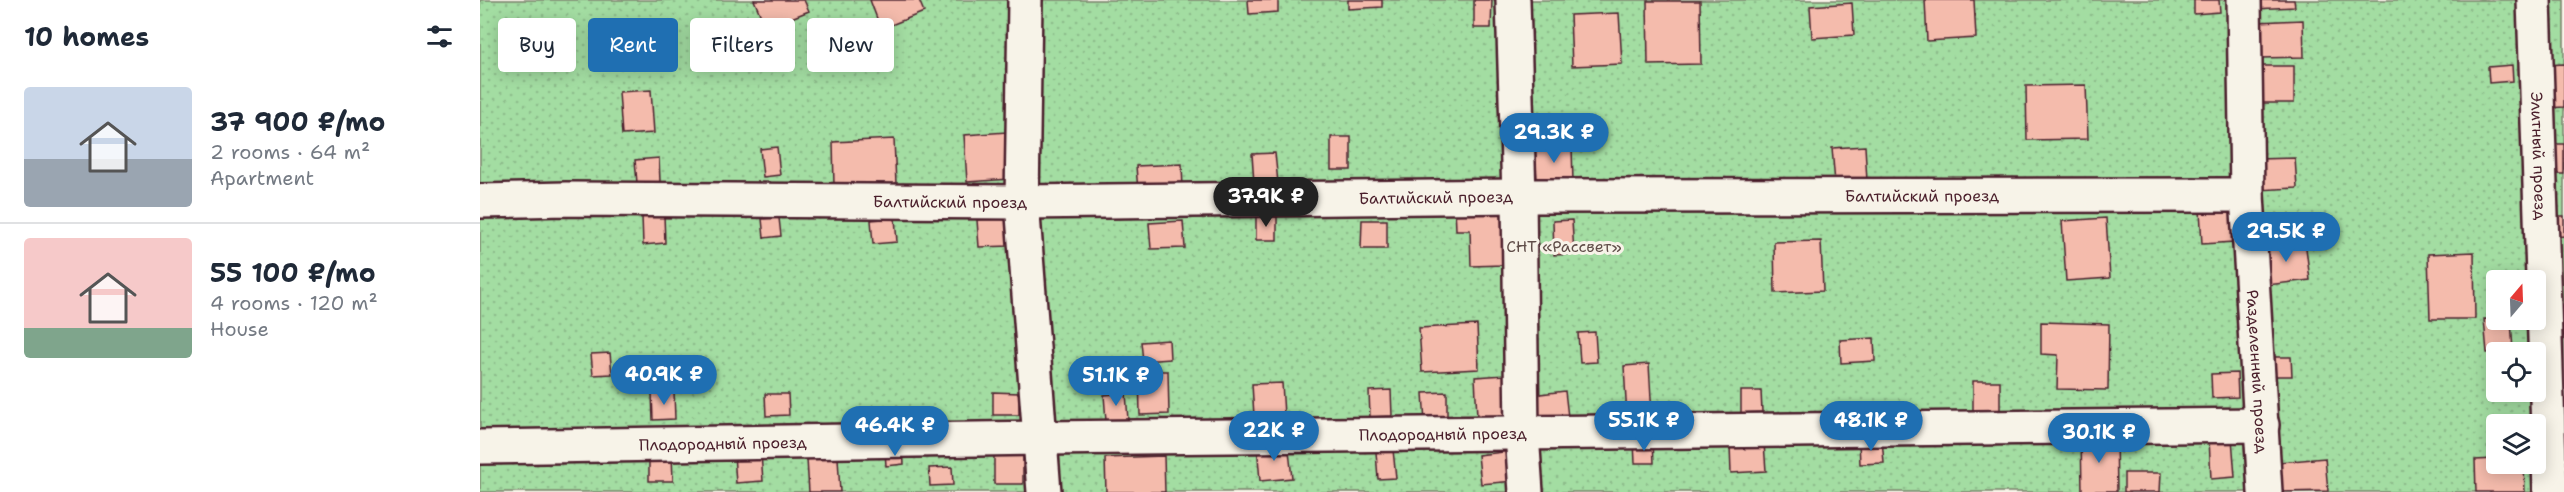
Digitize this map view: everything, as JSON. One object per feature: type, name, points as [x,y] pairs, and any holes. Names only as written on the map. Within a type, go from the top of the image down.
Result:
[{"type":"lane","points":[[1025,0],[1022,202],[1042,438],[1044,492]]},
{"type":"lane","points":[[1513,0],[1519,196],[1522,434],[1526,492]]},
{"type":"lane","name":"Разделенный проезд","points":[[2244,0],[2247,195],[2265,492]]},
{"type":"lane","name":"Элитный проезд","points":[[2534,0],[2550,492]]},
{"type":"lane","name":"Балтийский проезд","points":[[480,201],[1022,202],[1519,196],[2247,195]]},
{"type":"lane","name":"Плодородный проезд","points":[[480,447],[1042,438],[2262,425]]},
{"type":"green space","name":"СНТ «Рассвет»","points":[[480,0],[2564,0],[2564,492],[480,492]]},
{"type":"building","points":[[754,0],[804,0],[809,11],[791,18],[762,18]]},
{"type":"building","points":[[870,0],[919,0],[924,12],[894,24],[894,18],[877,18]]},
{"type":"building","points":[[1248,0],[1278,0],[1278,12],[1249,14]]},
{"type":"building","points":[[1348,0],[1382,0],[1382,7],[1348,9]]},
{"type":"building","points":[[1474,0],[1492,0],[1491,28],[1474,28]]},
{"type":"building","points":[[1925,0],[1974,0],[1976,38],[1927,41]]},
{"type":"building","points":[[2194,0],[2219,0],[2220,12],[2194,14]]},
{"type":"building","points":[[2253,0],[2294,0],[2295,7],[2253,9]]},
{"type":"building","points":[[1647,1],[1700,1],[1701,64],[1648,65]]},
{"type":"building","points":[[1852,3],[1854,35],[1812,38],[1810,6]]},
{"type":"building","points":[[1619,13],[1622,64],[1572,66],[1570,15]]},
{"type":"building","points":[[2303,20],[2304,57],[2260,58],[2259,22]]},
{"type":"building","points":[[2564,64],[2564,107],[2547,108],[2544,65]]},
{"type":"building","points":[[2512,65],[2513,81],[2489,83],[2488,67]]},
{"type":"building","points":[[2251,66],[2294,66],[2294,103],[2252,103]]},
{"type":"building","points":[[2086,85],[2088,139],[2027,140],[2026,86]]},
{"type":"building","points":[[651,90],[654,133],[622,135],[619,92]]},
{"type":"building","points":[[1007,132],[1010,179],[967,182],[964,135]]},
{"type":"building","points":[[1331,137],[1351,137],[1351,170],[1331,170]]},
{"type":"building","points":[[894,139],[896,184],[834,186],[833,142]]},
{"type":"building","points":[[2548,144],[2564,144],[2564,174],[2550,174]]},
{"type":"building","points":[[1572,146],[1573,182],[1537,182],[1535,147]]},
{"type":"building","points":[[1865,146],[1867,181],[1835,183],[1832,148]]},
{"type":"building","points":[[777,147],[780,175],[763,177],[760,149]]},
{"type":"building","points":[[1275,153],[1278,183],[1254,184],[1252,154]]},
{"type":"building","points":[[659,158],[660,182],[637,183],[635,160]]},
{"type":"building","points":[[2295,158],[2297,188],[2258,190],[2257,159]]},
{"type":"building","points":[[1182,164],[1183,189],[1138,191],[1136,166]]},
{"type":"building","points":[[1501,206],[1503,265],[1471,266],[1470,230],[1456,230],[1455,207]]},
{"type":"building","points":[[2231,208],[2234,242],[2202,244],[2200,210]]},
{"type":"building","points":[[664,215],[665,243],[643,245],[642,216]]},
{"type":"building","points":[[2551,216],[2564,216],[2564,236],[2552,237]]},
{"type":"building","points":[[1256,217],[1277,217],[1277,240],[1256,240]]},
{"type":"building","points":[[779,218],[781,236],[764,238],[762,219]]},
{"type":"building","points":[[895,218],[897,242],[873,244],[871,220]]},
{"type":"building","points":[[2106,218],[2110,278],[2066,281],[2062,221]]},
{"type":"building","points":[[1009,219],[1010,246],[979,247],[977,220]]},
{"type":"building","points":[[1362,220],[1387,220],[1387,249],[1361,249]]},
{"type":"building","points":[[1572,220],[1574,254],[1554,255],[1553,221]]},
{"type":"building","points":[[1183,221],[1185,248],[1151,249],[1149,223]]},
{"type":"building","points":[[2305,240],[2310,280],[2267,285],[2262,246]]},
{"type":"building","points":[[1821,241],[1823,291],[1775,293],[1774,242]]},
{"type":"building","points":[[2474,252],[2475,319],[2430,319],[2428,254]]},
{"type":"building","points":[[2564,305],[2564,336],[2557,336],[2555,306]]},
{"type":"building","points":[[2484,319],[2486,319],[2486,330],[2512,330],[2512,342],[2486,342]]},
{"type":"building","points":[[2041,322],[2109,324],[2108,390],[2057,389],[2058,355],[2041,354]]},
{"type":"building","points":[[1477,325],[1479,369],[1422,372],[1419,328]]},
{"type":"building","points":[[1595,332],[1597,362],[1580,363],[1578,333]]},
{"type":"building","points":[[1874,338],[1875,361],[1841,363],[1840,340]]},
{"type":"building","points":[[1169,340],[1170,359],[1143,361],[1141,342]]},
{"type":"building","points":[[610,353],[612,374],[593,375],[591,354]]},
{"type":"building","points":[[2267,357],[2291,357],[2292,376],[2268,376]]},
{"type":"building","points":[[1649,364],[1652,416],[1627,418],[1624,366]]},
{"type":"building","points":[[1139,371],[1168,371],[1169,414],[1140,415]]},
{"type":"building","points":[[2237,373],[2238,397],[2212,398],[2211,374]]},
{"type":"building","points":[[1505,375],[1508,415],[1477,417],[1475,377]]},
{"type":"building","points":[[1973,381],[2000,381],[2000,413],[1973,414]]},
{"type":"building","points":[[1282,383],[1284,415],[1254,416],[1252,384]]},
{"type":"building","points":[[1391,390],[1392,416],[1370,417],[1369,391]]},
{"type":"building","points":[[1565,391],[1568,417],[1535,421],[1532,395]]},
{"type":"building","points":[[1741,391],[1761,391],[1762,412],[1741,413]]},
{"type":"building","points":[[674,392],[675,419],[653,420],[652,393]]},
{"type":"building","points":[[993,392],[1019,393],[1019,415],[993,415]]},
{"type":"building","points":[[1447,392],[1447,423],[1425,423],[1423,393]]},
{"type":"building","points":[[1126,393],[1128,420],[1106,421],[1104,395]]},
{"type":"building","points":[[765,394],[788,394],[789,415],[766,416]]},
{"type":"building","points":[[2116,436],[2117,491],[2082,491],[2081,437]]},
{"type":"building","points":[[2232,438],[2235,477],[2211,479],[2209,439]]},
{"type":"building","points":[[1882,439],[1884,463],[1860,464],[1859,441]]},
{"type":"building","points":[[1653,441],[1654,463],[1635,463],[1634,442]]},
{"type":"building","points":[[1288,442],[1292,478],[1260,481],[1257,445]]},
{"type":"building","points":[[1764,443],[1766,471],[1731,473],[1730,445]]},
{"type":"building","points":[[903,449],[904,464],[886,466],[885,451]]},
{"type":"building","points":[[1393,450],[1396,478],[1378,479],[1376,452]]},
{"type":"building","points":[[1512,451],[1515,481],[1481,484],[1478,455]]},
{"type":"building","points":[[994,452],[1023,452],[1023,484],[994,484]]},
{"type":"building","points":[[761,453],[763,481],[736,483],[734,454]]},
{"type":"building","points":[[649,455],[672,455],[673,481],[649,481]]},
{"type":"building","points":[[1164,456],[1165,492],[1106,492],[1105,458]]},
{"type":"building","points":[[838,458],[840,492],[809,492],[807,459]]},
{"type":"building","points":[[2325,458],[2328,491],[2281,492],[2279,462]]},
{"type":"building","points":[[2486,459],[2486,474],[2524,474],[2525,492],[2476,492],[2475,460]]},
{"type":"building","points":[[952,467],[953,485],[930,486],[929,468]]},
{"type":"building","points":[[2124,473],[2161,473],[2160,492],[2124,492]]}]
